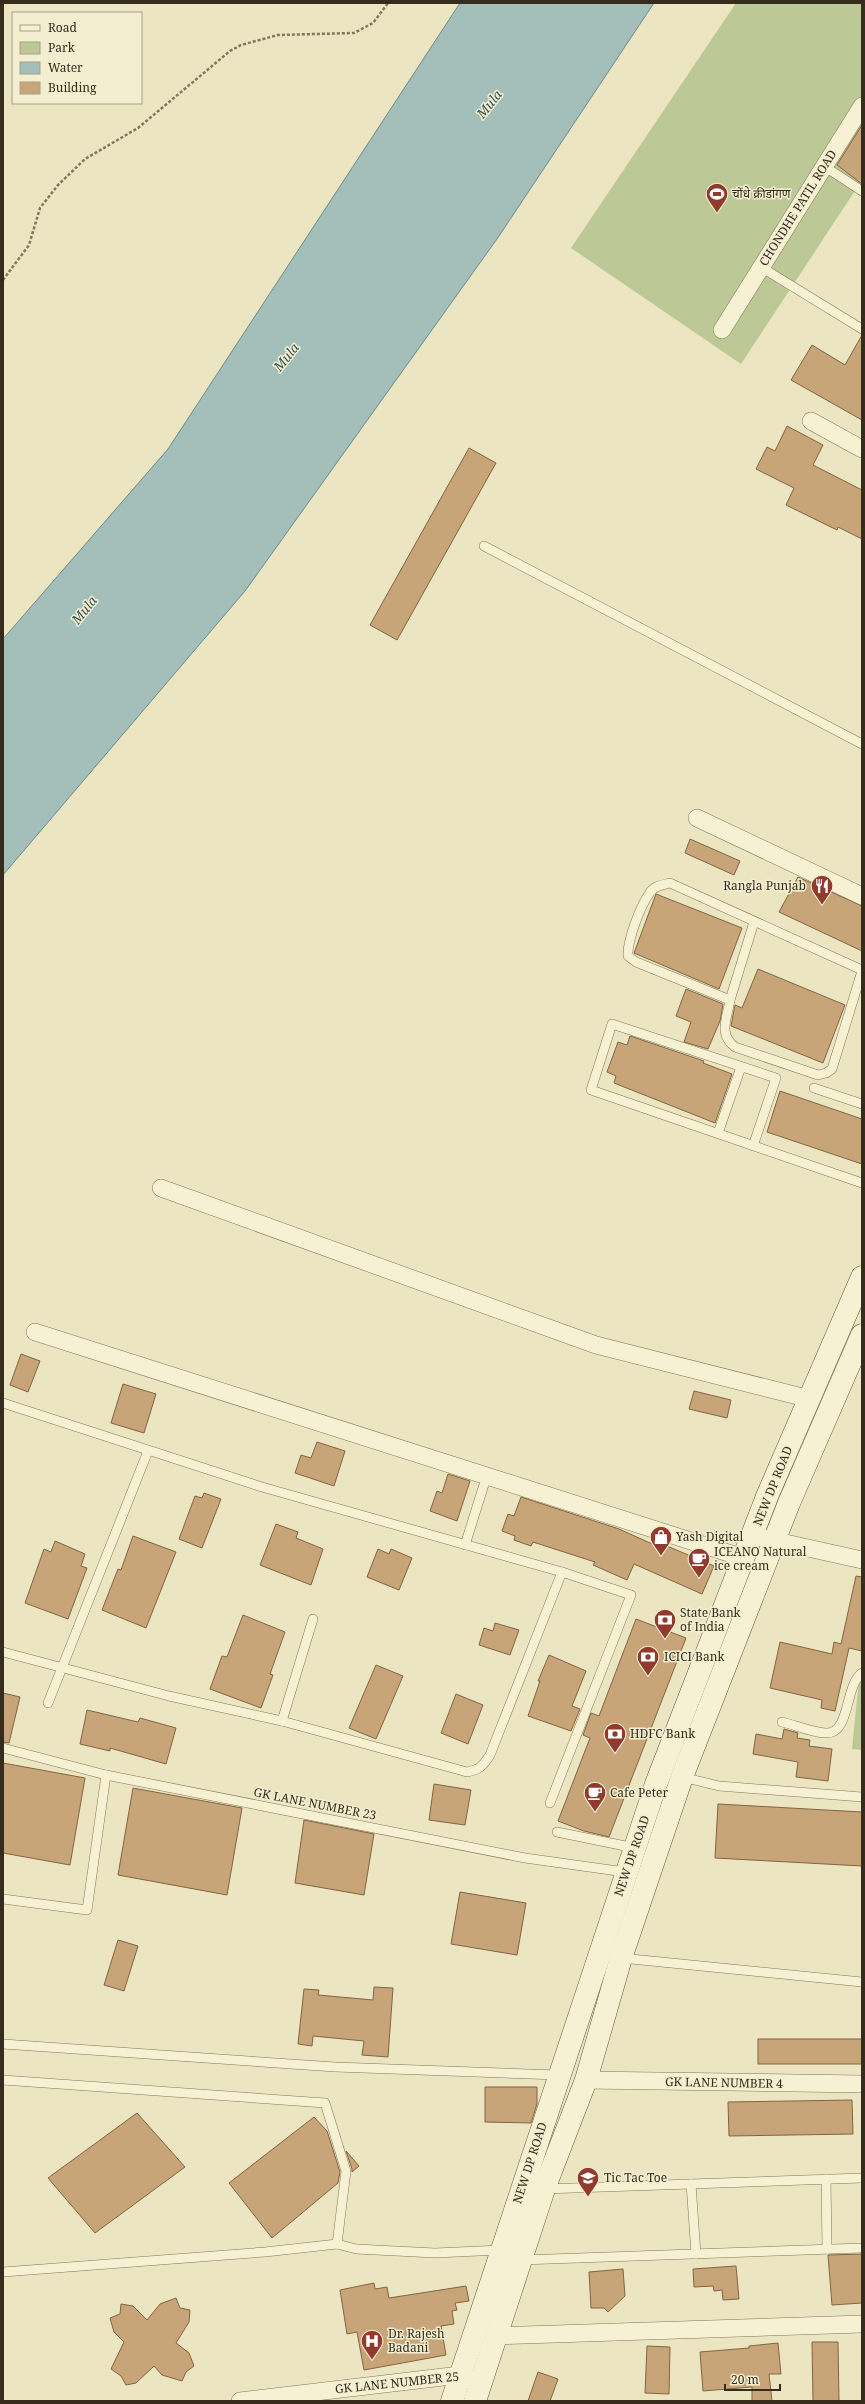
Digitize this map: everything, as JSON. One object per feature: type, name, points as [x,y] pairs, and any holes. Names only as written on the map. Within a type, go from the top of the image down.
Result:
[{"type":"main road","name":"NEW DP ROAD","points":[[452,2401],[625,1872],[635,1848],[658,1779],[768,1494],[862,1277]]},
{"type":"main road","name":"NEW DP ROAD","points":[[478,2392],[544,2189],[586,2080],[621,1958],[682,1777],[789,1503],[862,1335]]},
{"type":"main road","points":[[475,2329],[496,2336]]},
{"type":"street","name":"CHONDHE PATIL ROAD","points":[[722,330],[862,106]]},
{"type":"street","points":[[811,421],[862,449]]},
{"type":"street","points":[[697,818],[862,896]]},
{"type":"street","points":[[161,1188],[596,1345],[810,1399]]},
{"type":"street","points":[[35,1332],[487,1474],[744,1558]]},
{"type":"street","points":[[753,1536],[774,1542],[862,1560]]},
{"type":"street","name":"GK LANE NUMBER 4","points":[[586,2080],[862,2084]]},
{"type":"street","points":[[496,2336],[862,2324]]},
{"type":"street","name":"GK LANE NUMBER 25","points":[[240,2401],[460,2375],[478,2392]]},
{"type":"lane","points":[[824,166],[862,190]]},
{"type":"lane","points":[[761,267],[862,329]]},
{"type":"lane","points":[[484,546],[862,744]]},
{"type":"lane","points":[[730,1000],[636,962],[628,956],[627,945],[649,893],[656,887],[670,883],[862,970],[832,1069],[826,1074],[818,1075],[731,1044],[727,1041],[724,1033],[730,1000],[754,922]]},
{"type":"lane","points":[[753,1146],[776,1078],[612,1024],[591,1090],[718,1133],[753,1146],[862,1183]]},
{"type":"lane","points":[[718,1133],[741,1067]]},
{"type":"lane","points":[[814,1088],[862,1104]]},
{"type":"lane","points":[[3,1403],[262,1487],[562,1572],[631,1595],[550,1803]]},
{"type":"lane","points":[[48,1703],[148,1451]]},
{"type":"lane","points":[[465,1545],[487,1474]]},
{"type":"lane","points":[[3,1652],[169,1696],[282,1721],[467,1772],[477,1770],[484,1765],[490,1755],[562,1572]]},
{"type":"lane","points":[[282,1721],[313,1619]]},
{"type":"lane","points":[[782,1722],[826,1733],[834,1730],[842,1723],[853,1683],[862,1673]]},
{"type":"lane","name":"GK LANE NUMBER 23","points":[[3,1748],[106,1775],[525,1858],[625,1872]]},
{"type":"lane","points":[[3,1899],[87,1910],[106,1775]]},
{"type":"lane","points":[[682,1777],[720,1786],[862,1797]]},
{"type":"lane","points":[[557,1832],[635,1848]]},
{"type":"lane","points":[[621,1958],[862,1982]]},
{"type":"lane","points":[[3,2044],[335,2066],[558,2075]]},
{"type":"lane","points":[[3,2080],[325,2103],[346,2171],[337,2244]]},
{"type":"lane","points":[[544,2189],[862,2178]]},
{"type":"lane","points":[[826,2179],[827,2249]]},
{"type":"lane","points":[[691,2184],[696,2254]]},
{"type":"lane","points":[[3,2272],[265,2252],[337,2244],[356,2249],[435,2253],[501,2250]]},
{"type":"lane","points":[[521,2260],[862,2248]]},
{"type":"path","points":[[3,280],[28,245],[40,208],[58,185],[84,159],[138,128],[230,51],[241,45],[278,35],[354,33],[373,23],[388,3]]},
{"type":"green space","name":"चोंधे क्रीडांगण","points":[[736,3],[862,3],[862,180],[741,364],[571,248]]},
{"type":"green space","points":[[859,1680],[862,1680],[862,1750],[852,1749]]},
{"type":"water","name":"Mula","points":[[460,3],[654,3],[497,239],[245,591],[3,875],[3,639],[168,449]]},
{"type":"building","points":[[862,125],[862,184],[837,165]]},
{"type":"building","points":[[862,335],[862,420],[791,380],[812,345],[845,365]]},
{"type":"building","points":[[787,426],[823,445],[813,465],[862,490],[862,539],[838,527],[837,530],[786,505],[794,488],[756,469],[767,447],[775,451]]},
{"type":"building","points":[[469,448],[496,463],[397,640],[370,625]]},
{"type":"building","points":[[690,839],[740,861],[734,875],[685,853]]},
{"type":"building","name":"Rangla Punjab","points":[[798,877],[862,906],[862,951],[779,912]]},
{"type":"building","points":[[656,894],[742,928],[719,989],[634,953]]},
{"type":"building","points":[[758,969],[845,1005],[823,1063],[731,1026],[735,1005],[742,1008]]},
{"type":"building","points":[[686,989],[723,1004],[720,1021],[708,1049],[684,1042],[691,1022],[676,1016]]},
{"type":"building","points":[[630,1036],[704,1061],[703,1063],[732,1074],[715,1123],[614,1083],[616,1076],[607,1072],[618,1042],[627,1045]]},
{"type":"building","points":[[780,1091],[862,1119],[862,1164],[767,1132]]},
{"type":"building","points":[[21,1354],[40,1361],[28,1392],[10,1385]]},
{"type":"building","points":[[123,1384],[156,1394],[144,1433],[111,1423]]},
{"type":"building","points":[[694,1391],[731,1400],[727,1418],[689,1409]]},
{"type":"building","points":[[317,1442],[345,1451],[334,1486],[295,1473],[301,1455],[311,1458]]},
{"type":"building","points":[[448,1474],[470,1481],[457,1521],[430,1511],[437,1491],[442,1493]]},
{"type":"building","points":[[204,1493],[221,1499],[202,1548],[179,1539],[195,1496],[202,1498]]},
{"type":"building","points":[[521,1497],[619,1529],[659,1547],[660,1543],[714,1566],[702,1594],[634,1564],[627,1580],[593,1565],[595,1562],[533,1542],[531,1546],[514,1540],[515,1536],[502,1531],[508,1514],[514,1516]]},
{"type":"building","points":[[276,1524],[298,1532],[296,1538],[323,1549],[311,1585],[260,1565]]},
{"type":"building","points":[[133,1536],[176,1552],[146,1628],[102,1610],[118,1569],[121,1570]]},
{"type":"building","points":[[55,1541],[85,1554],[81,1566],[87,1568],[68,1619],[25,1603],[44,1549],[51,1552]]},
{"type":"building","points":[[378,1549],[389,1554],[391,1549],[412,1558],[399,1590],[367,1577]]},
{"type":"building","points":[[856,1576],[862,1577],[862,1651],[849,1648],[835,1711],[821,1708],[822,1700],[770,1688],[780,1642],[832,1654],[834,1642],[841,1644]]},
{"type":"building","points":[[243,1615],[285,1632],[270,1674],[273,1675],[261,1708],[210,1689],[222,1656],[227,1657]]},
{"type":"building","points":[[636,1619],[686,1638],[609,1837],[584,1831],[558,1821],[590,1738],[583,1735],[591,1713],[599,1716]]},
{"type":"building","points":[[495,1623],[519,1630],[510,1655],[479,1645],[484,1628],[493,1631]]},
{"type":"building","points":[[549,1655],[586,1671],[572,1706],[580,1709],[571,1731],[528,1716],[540,1681],[538,1681]]},
{"type":"building","points":[[376,1665],[403,1676],[376,1739],[349,1728]]},
{"type":"building","points":[[3,1693],[20,1697],[9,1743],[3,1742]]},
{"type":"building","points":[[456,1694],[483,1705],[468,1744],[441,1733]]},
{"type":"building","points":[[87,1710],[138,1722],[140,1718],[176,1728],[166,1764],[110,1748],[110,1751],[80,1744]]},
{"type":"building","points":[[784,1729],[798,1733],[797,1738],[810,1740],[809,1746],[832,1749],[828,1781],[796,1777],[798,1762],[753,1754],[756,1734],[782,1739]]},
{"type":"building","points":[[3,1763],[85,1778],[70,1865],[3,1853]]},
{"type":"building","points":[[434,1784],[471,1790],[465,1825],[429,1820]]},
{"type":"building","points":[[133,1788],[242,1808],[227,1895],[118,1875]]},
{"type":"building","points":[[718,1804],[862,1812],[862,1866],[715,1858]]},
{"type":"building","points":[[304,1820],[374,1834],[364,1895],[295,1883]]},
{"type":"building","points":[[460,1892],[526,1903],[517,1955],[451,1944]]},
{"type":"building","points":[[118,1940],[138,1946],[124,1991],[104,1985]]},
{"type":"building","points":[[374,1987],[393,1988],[388,2057],[362,2055],[364,2041],[313,2036],[312,2046],[298,2044],[304,1989],[319,1990],[318,1995],[373,2000]]},
{"type":"building","points":[[758,2039],[862,2039],[862,2064],[758,2064]]},
{"type":"building","points":[[485,2087],[537,2087],[537,2104],[531,2123],[485,2122]]},
{"type":"building","points":[[852,2100],[853,2134],[729,2136],[728,2102]]},
{"type":"building","points":[[137,2113],[185,2167],[95,2233],[48,2178]]},
{"type":"building","points":[[314,2117],[327,2131],[340,2172],[338,2183],[272,2238],[229,2183]]},
{"type":"building","points":[[346,2151],[359,2166],[352,2172],[352,2169]]},
{"type":"building","points":[[862,2254],[862,2303],[832,2305],[828,2255]]},
{"type":"building","points":[[736,2266],[739,2299],[723,2300],[722,2290],[714,2291],[713,2286],[694,2287],[693,2269]]},
{"type":"building","points":[[623,2269],[625,2296],[608,2312],[604,2308],[591,2308],[589,2272]]},
{"type":"building","points":[[374,2283],[375,2289],[387,2287],[389,2298],[466,2286],[469,2301],[455,2303],[457,2310],[452,2311],[454,2324],[441,2326],[446,2355],[364,2370],[357,2332],[347,2334],[340,2290]]},
{"type":"building","points":[[176,2298],[180,2308],[190,2310],[189,2322],[176,2343],[189,2353],[194,2366],[186,2372],[182,2381],[162,2375],[154,2366],[136,2383],[126,2385],[121,2376],[111,2369],[124,2342],[114,2332],[110,2318],[120,2314],[121,2304],[133,2306],[147,2320],[160,2304]]},
{"type":"building","points":[[812,2342],[838,2342],[839,2401],[813,2401]]},
{"type":"building","points":[[778,2343],[781,2374],[769,2374],[772,2401],[752,2401],[752,2387],[703,2391],[700,2352],[749,2348],[749,2346]]},
{"type":"building","points":[[647,2346],[670,2347],[669,2394],[645,2393]]},
{"type":"building","points":[[538,2372],[558,2379],[550,2401],[528,2401]]},
{"type":"place","name":"चोंधे क्रीडांगण","points":[[717,214]]},
{"type":"place","name":"Rangla Punjab","points":[[822,906]]},
{"type":"place","name":"Yash Digital","points":[[661,1556]]},
{"type":"place","name":"ICEANO Natural ice cream","points":[[699,1578]]},
{"type":"place","name":"State Bank of India","points":[[665,1640]]},
{"type":"place","name":"ICICI Bank","points":[[648,1676]]},
{"type":"place","name":"HDFC Bank","points":[[615,1754]]},
{"type":"place","name":"Cafe Peter","points":[[595,1812]]},
{"type":"place","name":"Tic Tac Toe","points":[[588,2198]]},
{"type":"place","name":"Dr. Rajesh Badani","points":[[372,2360]]}]
